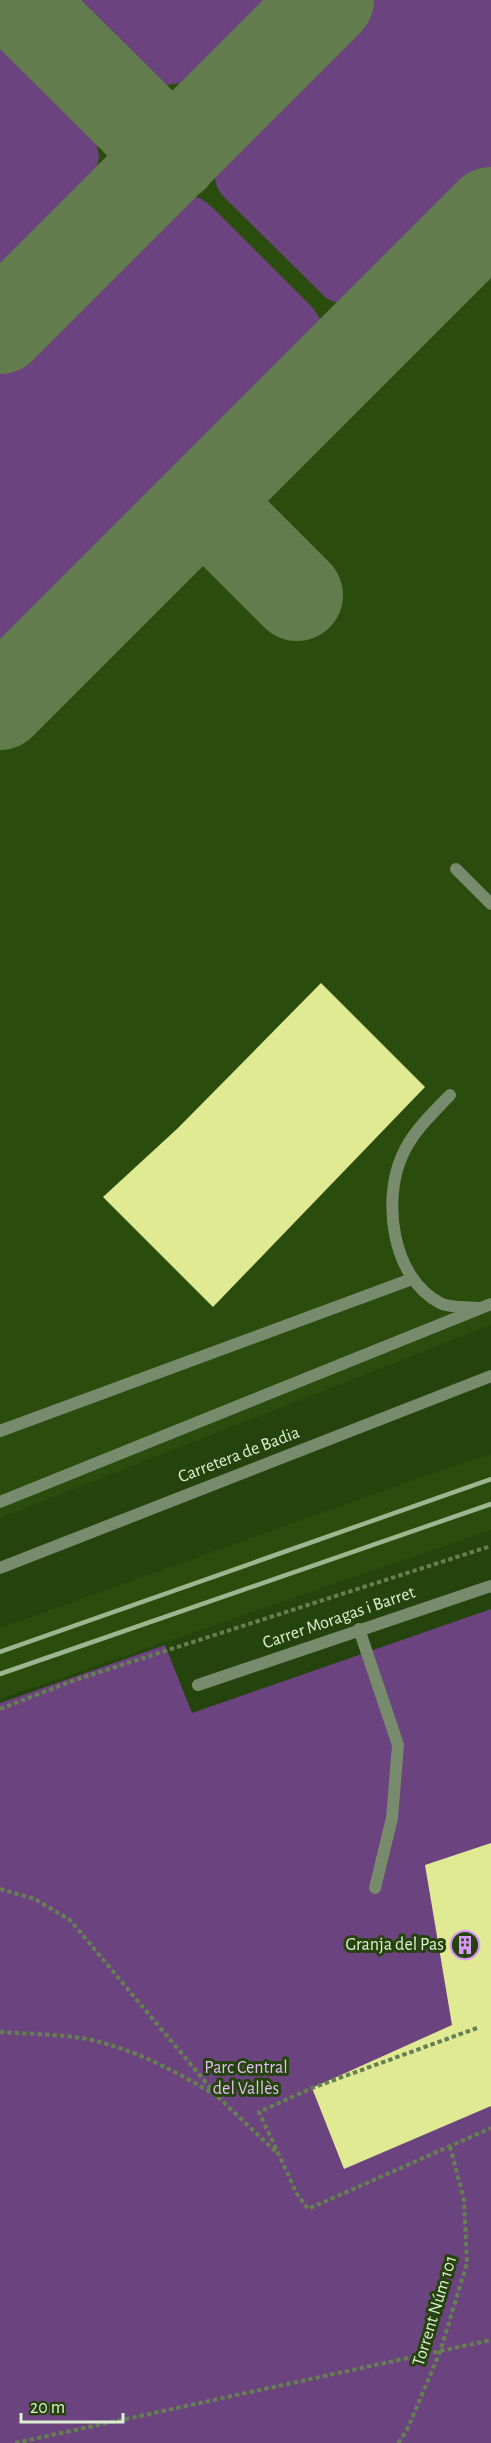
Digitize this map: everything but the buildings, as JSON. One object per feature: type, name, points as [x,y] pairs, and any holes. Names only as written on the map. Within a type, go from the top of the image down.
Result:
[{"type":"street","points":[[456,869],[491,904]]},
{"type":"street","points":[[450,1095],[421,1126],[402,1155],[392,1192],[394,1235],[412,1279],[441,1303],[486,1306]]},
{"type":"street","points":[[0,1431],[412,1279]]},
{"type":"street","points":[[0,1502],[486,1306]]},
{"type":"street","name":"Carretera de Badia","points":[[0,1568],[491,1376]]},
{"type":"street","name":"Carrer Moragas i Barret","points":[[198,1685],[491,1586]]},
{"type":"street","points":[[359,1629],[398,1745],[392,1818],[375,1888]]},
{"type":"path","points":[[0,1709],[75,1680],[491,1545]]},
{"type":"path","points":[[0,1889],[35,1899],[70,1920],[218,2097],[278,2155]]},
{"type":"path","points":[[477,2028],[312,2088],[259,2112],[297,2194],[308,2209],[491,2128]]},
{"type":"path","points":[[0,2032],[92,2040],[141,2056],[218,2097]]},
{"type":"path","name":"Torrent Núm 101","points":[[398,2443],[407,2430],[440,2352],[467,2262],[464,2200],[450,2146]]},
{"type":"path","points":[[15,2443],[491,2340]]},
{"type":"shaded area","points":[[0,0],[491,0],[491,1325],[0,1518]]},
{"type":"shaded area","points":[[491,1454],[491,1530],[0,1699],[0,1628]]},
{"type":"green space","points":[[54,0],[291,0],[263,28],[202,74],[189,82],[166,85],[144,77]]},
{"type":"green space","points":[[370,0],[491,0],[491,174],[371,294],[354,301],[338,303],[326,298],[223,196],[215,181],[215,170],[218,152]]},
{"type":"green space","points":[[0,23],[63,93],[91,132],[99,157],[95,175],[47,243],[0,290]]},
{"type":"green space","points":[[193,196],[202,199],[213,208],[313,308],[321,321],[322,334],[312,352],[0,663],[0,371],[167,205]]},
{"type":"green space","name":"Parc Central del Vallès","points":[[491,1609],[491,2443],[0,2443],[0,1703],[165,1645],[192,1713]]},
{"type":"taxiway","points":[[16,0],[173,156]]},
{"type":"taxiway","points":[[0,328],[328,0]]},
{"type":"taxiway","points":[[0,704],[491,213]]},
{"type":"taxiway","points":[[203,501],[297,595]]},
{"type":"railway","points":[[0,1652],[491,1479]]},
{"type":"railway","points":[[0,1674],[491,1504]]},
{"type":"place","name":"Granja del Pas","points":[[465,1945]]}]
